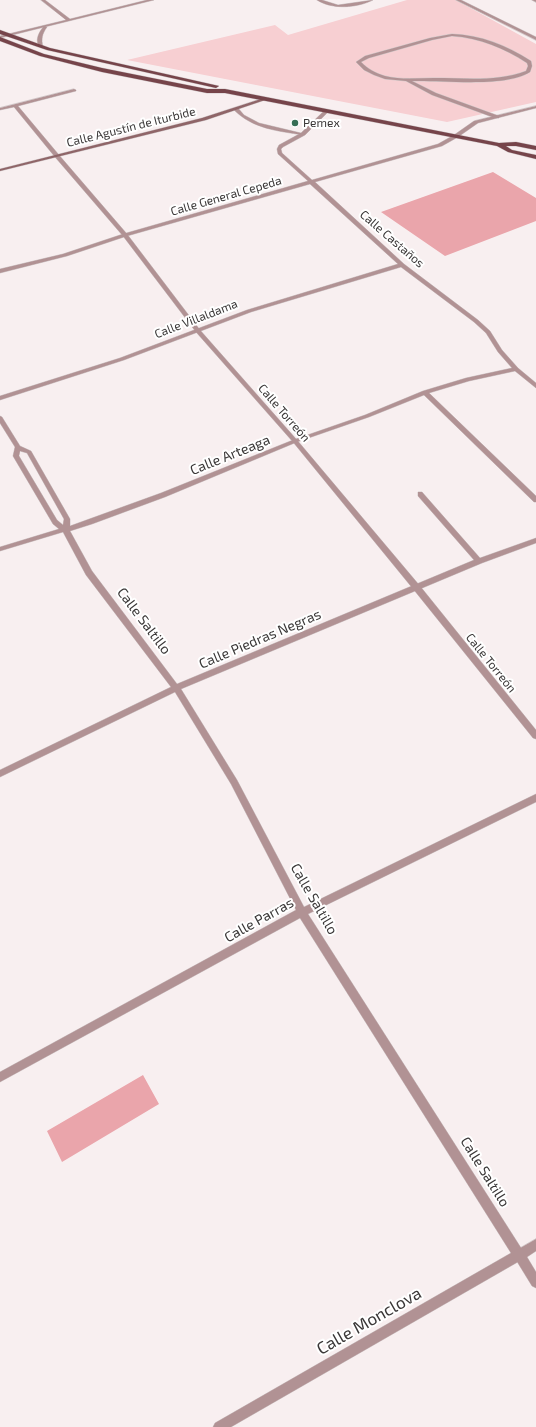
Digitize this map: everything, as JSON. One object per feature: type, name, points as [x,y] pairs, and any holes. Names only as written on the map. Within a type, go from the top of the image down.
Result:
[{"type":"main road","points":[[0,32],[41,47],[106,63],[216,86],[225,91]]},
{"type":"main road","points":[[0,38],[42,55],[102,70],[179,86],[207,91],[225,91],[499,144],[516,144],[536,148]]},
{"type":"main road","name":"Calle Agustín de Iturbide","points":[[0,170],[204,119],[266,99]]},
{"type":"main road","points":[[499,144],[510,151],[536,157]]},
{"type":"street","points":[[43,0],[69,20]]},
{"type":"street","points":[[133,0],[138,4]]},
{"type":"street","points":[[0,38],[152,0]]},
{"type":"street","points":[[319,0],[335,7],[353,5],[371,0]]},
{"type":"street","points":[[458,0],[536,39]]},
{"type":"street","points":[[41,47],[39,43],[40,34],[45,27]]},
{"type":"street","points":[[408,80],[439,79],[497,81],[516,77],[528,72],[530,66],[529,62],[508,50],[486,41],[463,35],[452,35],[431,39],[366,57],[358,62],[367,69],[385,78],[408,80],[434,94],[496,117]]},
{"type":"street","points":[[0,109],[74,90]]},
{"type":"street","name":"Calle Torreón","points":[[15,106],[124,235],[198,331],[295,441],[417,588],[536,736]]},
{"type":"street","name":"Calle General Cepeda","points":[[0,271],[65,255],[124,235],[440,145],[476,122],[536,107]]},
{"type":"street","points":[[236,109],[240,114],[256,124],[303,134]]},
{"type":"street","name":"Calle Castaños","points":[[327,111],[303,134],[282,146],[279,149],[280,153],[402,265],[476,321],[488,332],[500,351],[516,369],[536,386]]},
{"type":"street","name":"Calle Villaldama","points":[[0,398],[70,377],[249,311],[402,265]]},
{"type":"street","name":"Calle Arteaga","points":[[0,549],[66,531],[163,495],[295,441],[367,416],[425,392],[468,379],[516,369]]},
{"type":"street","points":[[425,392],[536,500]]},
{"type":"street","name":"Calle Saltillo","points":[[0,418],[18,447],[29,452],[67,519],[66,531]]},
{"type":"street","name":"Calle Saltillo","points":[[18,447],[16,456],[55,522],[66,531],[89,573],[176,688],[234,782],[302,912],[536,1282]]},
{"type":"street","points":[[420,494],[480,561]]},
{"type":"street","name":"Calle Piedras Negras","points":[[0,774],[176,688],[480,561],[536,540]]},
{"type":"street","name":"Calle Parras","points":[[0,1077],[302,912],[536,798]]},
{"type":"street","name":"Calle Monclova","points":[[219,1427],[536,1245]]},
{"type":"shaded area","points":[[407,0],[456,0],[536,44],[536,102],[447,122],[127,60],[275,25],[288,35]]},
{"type":"building","points":[[493,172],[536,198],[536,221],[445,256],[381,212]]},
{"type":"building","points":[[143,1075],[159,1104],[62,1162],[47,1131]]},
{"type":"place","name":"Pemex","points":[[295,123]]}]
